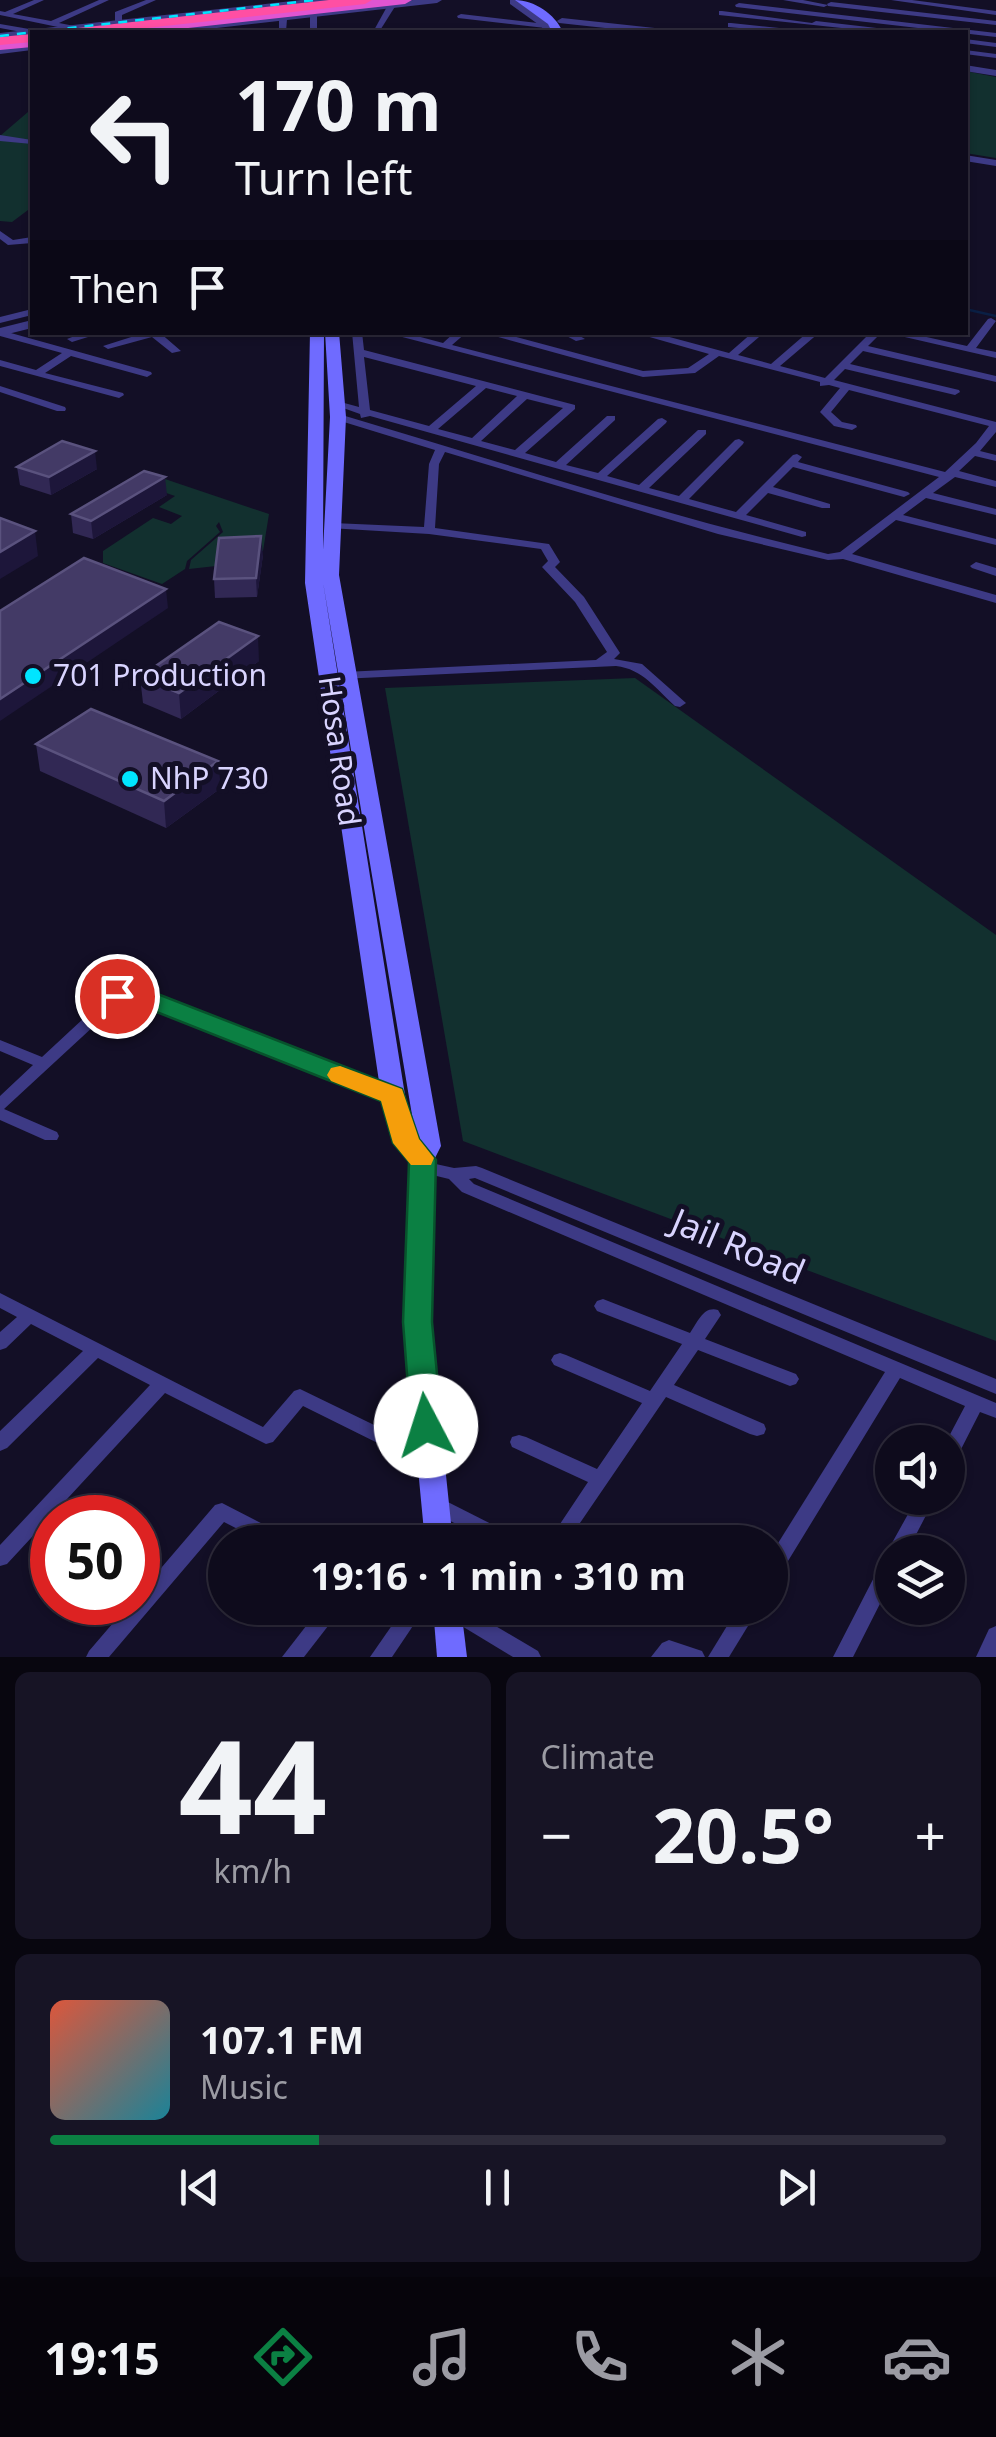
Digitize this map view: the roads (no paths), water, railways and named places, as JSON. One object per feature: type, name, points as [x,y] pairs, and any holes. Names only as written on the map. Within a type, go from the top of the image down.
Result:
[{"type":"highway","points":[[70,29],[349,0]]},
{"type":"highway","points":[[70,29],[364,0]]},
{"type":"highway","points":[[115,29],[396,2]]},
{"type":"highway","points":[[0,43],[30,38]]},
{"type":"main road","points":[[518,0],[554,29]]},
{"type":"main road","points":[[533,0],[554,29]]},
{"type":"main road","name":"Hosa Road","points":[[318,335],[337,411],[330,575],[344,676],[429,1146],[422,1163],[418,1322],[437,1525]]},
{"type":"main road","name":"Hosa Road","points":[[332,335],[314,583],[392,1095],[407,1143],[422,1163]]},
{"type":"main road","points":[[449,1625],[452,1657]]},
{"type":"street","points":[[3,14],[40,0]]},
{"type":"street","points":[[70,29],[105,0]]},
{"type":"street","points":[[115,29],[118,14],[152,0]]},
{"type":"street","points":[[3,14],[70,29],[115,29],[327,0]]},
{"type":"street","points":[[179,30],[436,0]]},
{"type":"street","points":[[786,0],[996,23]]},
{"type":"street","points":[[894,0],[994,8]]},
{"type":"street","points":[[972,0],[994,8]]},
{"type":"street","points":[[377,30],[396,2]]},
{"type":"street","points":[[801,30],[832,3]]},
{"type":"street","points":[[739,5],[954,30]]},
{"type":"street","points":[[722,13],[877,30]]},
{"type":"street","points":[[313,15],[314,30]]},
{"type":"street","points":[[461,16],[554,29]]},
{"type":"street","points":[[282,30],[283,18]]},
{"type":"street","points":[[452,22],[643,30]]},
{"type":"street","points":[[731,25],[780,30]]},
{"type":"street","points":[[0,26],[30,37]]},
{"type":"street","points":[[588,30],[600,26]]},
{"type":"street","points":[[968,32],[996,35]]},
{"type":"street","points":[[968,41],[996,45]]},
{"type":"street","points":[[968,52],[996,56]]},
{"type":"street","points":[[968,68],[996,73]]},
{"type":"street","points":[[0,138],[30,142]]},
{"type":"street","points":[[968,150],[996,154]]},
{"type":"street","points":[[968,158],[996,163]]},
{"type":"street","points":[[0,234],[11,243],[30,240]]},
{"type":"street","points":[[0,320],[30,312]]},
{"type":"street","points":[[970,349],[991,321]]},
{"type":"street","points":[[0,333],[30,325]]},
{"type":"street","points":[[0,333],[146,374]]},
{"type":"street","points":[[72,340],[89,335]]},
{"type":"street","points":[[108,346],[145,335]]},
{"type":"street","points":[[155,335],[176,352]]},
{"type":"street","points":[[357,335],[366,424]]},
{"type":"street","points":[[399,335],[996,484]]},
{"type":"street","points":[[444,347],[458,335]]},
{"type":"street","points":[[496,335],[642,374],[690,371],[717,353]]},
{"type":"street","points":[[540,342],[548,335]]},
{"type":"street","points":[[571,335],[580,339]]},
{"type":"street","points":[[649,335],[995,428],[952,475],[843,555]]},
{"type":"street","points":[[687,345],[699,335]]},
{"type":"street","points":[[730,357],[756,335]]},
{"type":"street","points":[[772,368],[811,335]]},
{"type":"street","points":[[824,384],[875,335]]},
{"type":"street","points":[[927,336],[996,355]]},
{"type":"street","points":[[864,348],[996,379]]},
{"type":"street","points":[[37,374],[69,352]]},
{"type":"street","points":[[358,352],[570,407],[517,454]]},
{"type":"street","points":[[0,363],[118,395]]},
{"type":"street","points":[[844,366],[955,392]]},
{"type":"street","points":[[433,428],[483,384]]},
{"type":"street","points":[[0,389],[61,408]]},
{"type":"street","points":[[844,390],[825,412],[838,424],[852,427]]},
{"type":"street","points":[[476,441],[525,395]]},
{"type":"street","points":[[337,411],[364,410],[433,428],[802,534]]},
{"type":"street","points":[[337,411],[366,424],[722,532],[801,553],[843,555],[996,599]]},
{"type":"street","points":[[558,466],[611,418]]},
{"type":"street","points":[[599,478],[662,421]]},
{"type":"street","points":[[641,489],[702,432]]},
{"type":"street","points":[[681,500],[739,442]]},
{"type":"street","points":[[428,531],[434,464],[442,447]]},
{"type":"street","points":[[976,453],[996,458]]},
{"type":"street","points":[[738,516],[794,460],[904,494]]},
{"type":"street","points":[[767,489],[826,506]]},
{"type":"street","points":[[926,496],[996,512]]},
{"type":"street","points":[[895,516],[996,542]]},
{"type":"street","points":[[333,526],[428,531],[545,546],[554,562],[548,567],[580,600],[614,653],[600,664]]},
{"type":"street","points":[[976,566],[996,572]]},
{"type":"street","points":[[344,676],[623,661],[642,667],[680,703]]},
{"type":"street","points":[[0,1106],[117,996],[142,997],[392,1095]]},
{"type":"street","points":[[0,1045],[44,1064]]},
{"type":"street","points":[[0,1114],[51,1136]]},
{"type":"street","name":"Jail Road","points":[[422,1163],[454,1174],[476,1172],[996,1387]]},
{"type":"street","points":[[454,1174],[468,1188],[996,1411]]},
{"type":"street","points":[[0,1300],[266,1437],[300,1396],[430,1460]]},
{"type":"street","points":[[603,1306],[790,1379]]},
{"type":"street","points":[[0,1343],[30,1315]]},
{"type":"street","points":[[569,1525],[712,1315]]},
{"type":"street","points":[[0,1443],[96,1349]]},
{"type":"street","points":[[560,1360],[758,1429]]},
{"type":"street","points":[[788,1544],[896,1370]]},
{"type":"street","points":[[0,1558],[162,1384]]},
{"type":"street","points":[[964,1425],[975,1403]]},
{"type":"street","points":[[519,1442],[600,1479]]},
{"type":"street","points":[[210,1525],[222,1511],[248,1525]]},
{"type":"street","points":[[96,1657],[208,1527]]},
{"type":"street","points":[[844,1657],[875,1596]]},
{"type":"street","points":[[292,1657],[318,1625]]},
{"type":"street","points":[[380,1657],[403,1625]]},
{"type":"street","points":[[477,1625],[531,1657]]},
{"type":"street","points":[[718,1657],[738,1625]]},
{"type":"street","points":[[986,1657],[996,1635]]},
{"type":"street","points":[[661,1657],[670,1649],[695,1657]]},
{"type":"waterway","points":[[968,310],[996,316]]},
{"type":"railway","points":[[53,30],[316,0]]},
{"type":"railway","points":[[0,36],[30,33]]},
{"type":"place","name":"701 Production","points":[[33,676]]},
{"type":"place","name":"NhP 730","points":[[130,779]]}]
